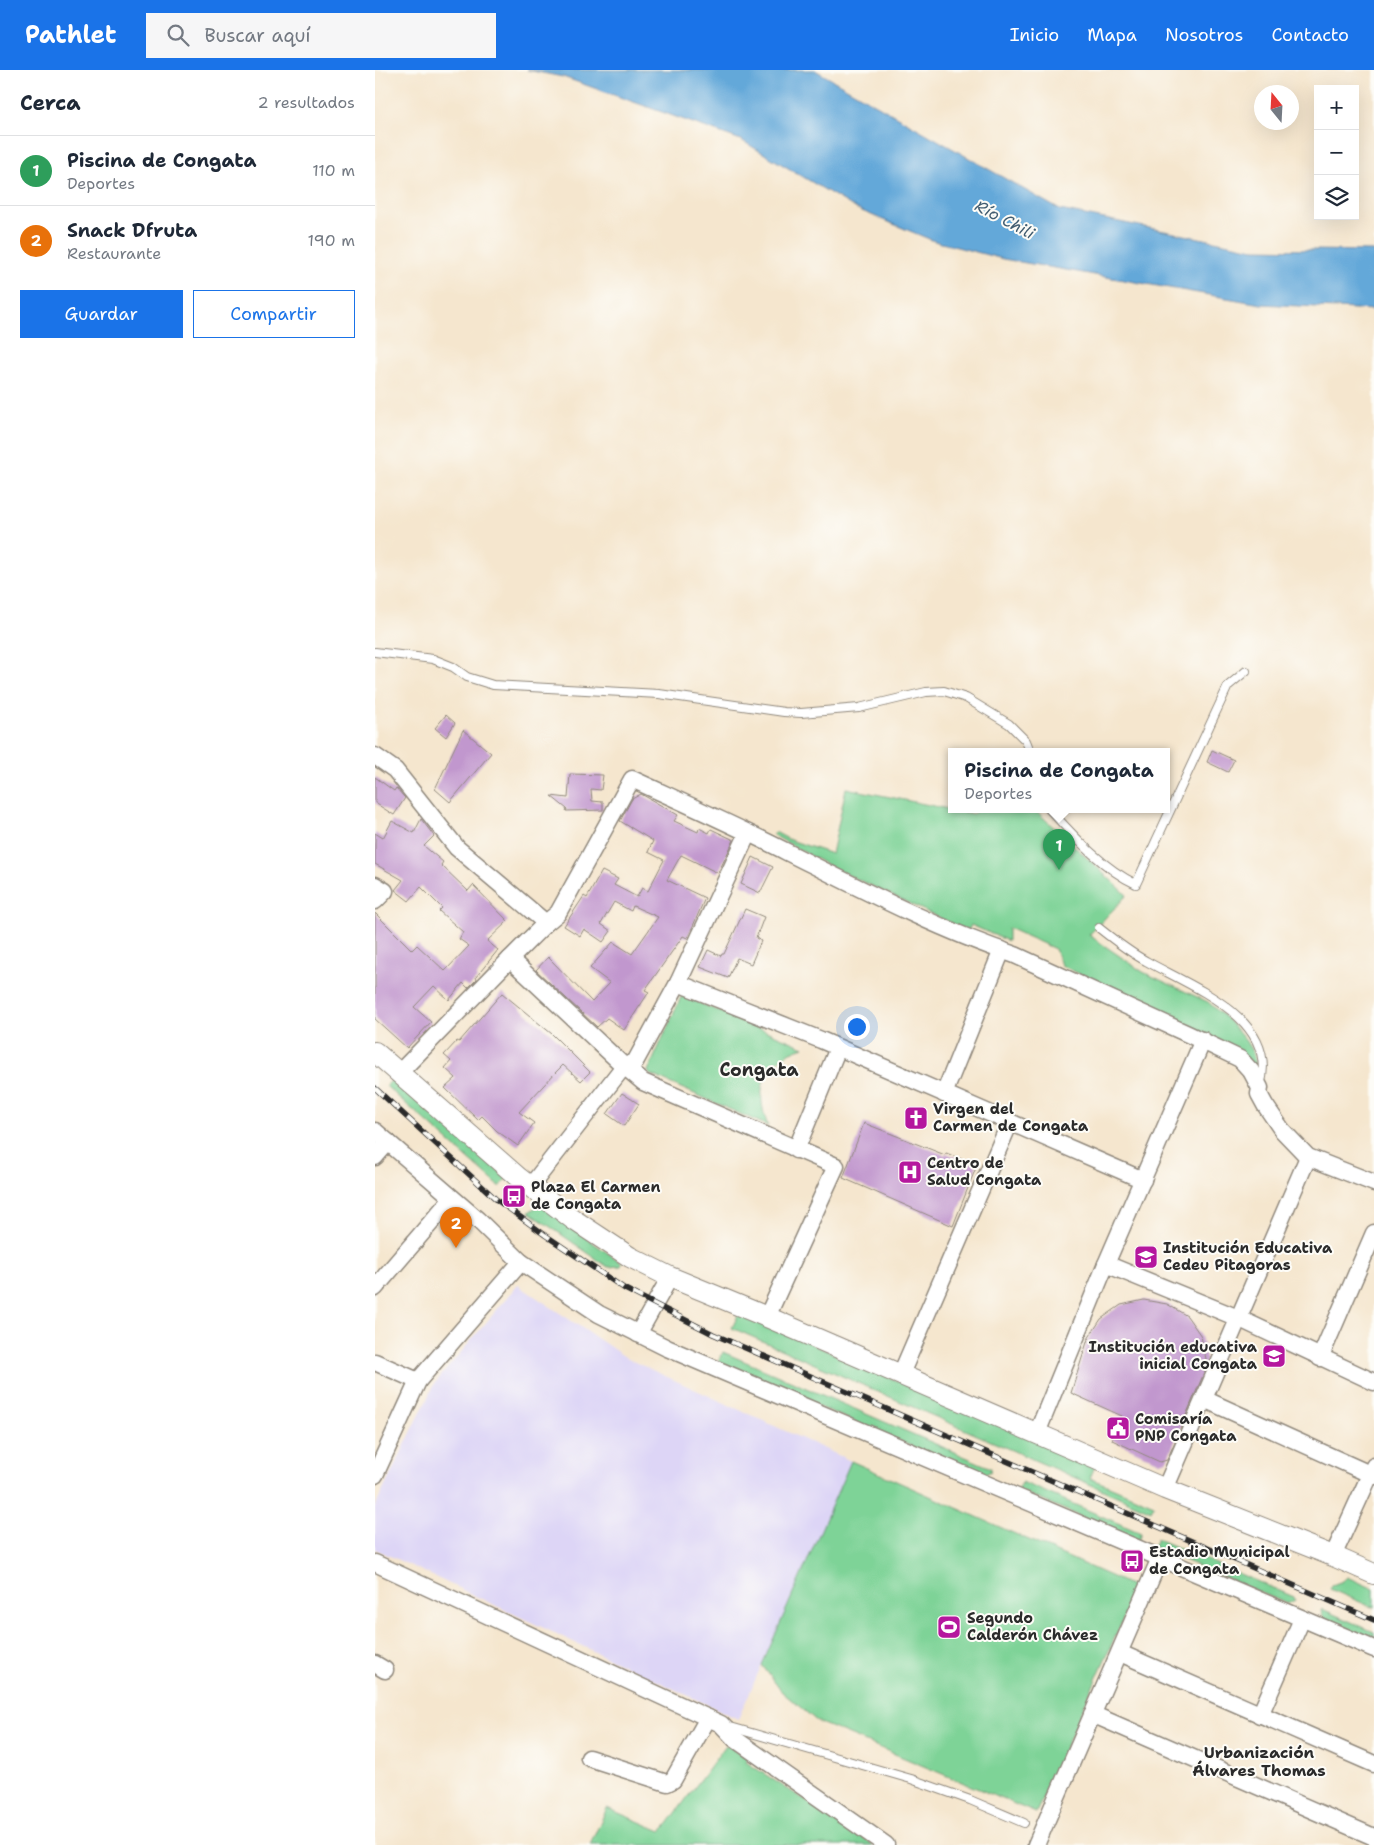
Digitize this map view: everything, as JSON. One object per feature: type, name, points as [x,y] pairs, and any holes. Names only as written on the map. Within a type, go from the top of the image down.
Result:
[{"type":"street","points":[[375,756],[395,770],[457,848],[546,923]]},
{"type":"street","points":[[398,1074],[510,959],[546,923],[558,914],[632,779],[748,833],[857,887],[985,945],[1015,955],[1203,1040],[1244,1063],[1251,1071],[1260,1088],[1259,1094],[1265,1105],[1283,1130],[1308,1157],[1374,1183]]},
{"type":"street","points":[[530,1186],[624,1066],[635,1062],[678,983],[748,833]]},
{"type":"street","points":[[375,885],[385,892],[375,901]]},
{"type":"street","points":[[944,1094],[1002,950]]},
{"type":"street","points":[[510,959],[643,1082],[836,1166],[767,1317]]},
{"type":"street","points":[[678,983],[838,1048],[1143,1180]]},
{"type":"street","points":[[1037,1433],[1203,1040]]},
{"type":"street","points":[[796,1150],[838,1048]]},
{"type":"street","points":[[375,1052],[398,1074],[530,1186],[574,1220],[630,1257],[669,1277],[901,1374],[1165,1489],[1374,1574]]},
{"type":"street","points":[[901,1374],[1010,1122]]},
{"type":"street","points":[[375,1130],[483,1225],[521,1262],[599,1314],[667,1348],[1374,1649]]},
{"type":"street","points":[[375,1157],[388,1142]]},
{"type":"street","points":[[1165,1489],[1308,1157]]},
{"type":"street","points":[[375,1288],[452,1198]]},
{"type":"street","points":[[1320,1358],[1374,1233]]},
{"type":"street","points":[[375,1475],[418,1381],[521,1262]]},
{"type":"street","points":[[1107,1264],[1238,1318],[1374,1382]]},
{"type":"street","points":[[638,1334],[669,1277]]},
{"type":"street","points":[[375,1362],[418,1381]]},
{"type":"street","points":[[1203,1399],[1373,1472],[1333,1556]]},
{"type":"street","points":[[1040,1844],[1160,1558]]},
{"type":"street","points":[[375,1563],[714,1721],[735,1739],[886,1845]]},
{"type":"street","points":[[1260,1715],[1302,1619]]},
{"type":"street","points":[[1120,1653],[1374,1764]]},
{"type":"street","points":[[1093,1714],[1374,1837]]},
{"type":"street","points":[[589,1758],[667,1783],[673,1780],[714,1721]]},
{"type":"lane","points":[[375,652],[433,659],[453,667],[467,677],[493,685],[659,694],[784,712],[820,712],[859,708],[926,692],[944,691],[966,698],[1009,724],[1026,741],[1029,748]]},
{"type":"lane","points":[[1170,811],[1228,686],[1246,671]]},
{"type":"lane","points":[[1053,813],[1121,877],[1136,884],[1169,813]]},
{"type":"lane","points":[[1099,928],[1124,948],[1212,997],[1243,1022],[1261,1049],[1264,1064],[1260,1088]]},
{"type":"lane","points":[[714,1721],[911,1779],[970,1800],[1024,1824]]},
{"type":"shaded area","points":[[518,1285],[628,1359],[851,1461],[738,1719],[375,1549],[375,1507],[435,1383]]},
{"type":"green space","points":[[846,788],[948,809],[948,813],[1038,813],[1127,895],[1089,935],[1143,972],[1208,1002],[1227,1019],[1245,1040],[1252,1051],[1257,1067],[1166,1016],[1061,965],[1055,949],[1008,928],[1008,941],[971,925],[968,931],[831,867],[773,835],[775,832],[790,840],[832,854]]},
{"type":"green space","points":[[681,997],[685,997],[804,1047],[779,1059],[765,1077],[762,1087],[762,1099],[768,1126],[649,1074],[648,1071]]},
{"type":"green space","points":[[392,1080],[507,1178],[500,1187],[386,1086]]},
{"type":"green space","points":[[539,1205],[622,1263],[621,1266],[608,1267],[529,1212]]},
{"type":"green space","points":[[739,1313],[1095,1466],[1090,1478],[1154,1505],[1151,1511],[732,1328]]},
{"type":"green space","points":[[723,1352],[991,1468],[991,1471],[982,1476],[718,1364]]},
{"type":"green space","name":"Segundo Calderón Chávez","points":[[851,1461],[1137,1588],[1036,1813],[818,1722],[782,1692],[762,1665]]},
{"type":"green space","points":[[1022,1482],[1141,1533],[1138,1541],[1018,1490]]},
{"type":"green space","points":[[1157,1539],[1294,1597],[1295,1600],[1287,1604],[1153,1547]]},
{"type":"green space","points":[[1347,1577],[1374,1589],[1374,1608],[1330,1589],[1332,1585],[1343,1581]]},
{"type":"green space","points":[[1322,1609],[1374,1632],[1374,1641],[1324,1619]]},
{"type":"green space","points":[[726,1745],[748,1758],[746,1762],[874,1845],[590,1845],[607,1808],[661,1831]]},
{"type":"water","name":"Río Chili","points":[[527,70],[815,70],[1060,210],[1254,249],[1374,251],[1374,310],[1261,304],[1003,259],[934,241],[857,209],[741,140],[563,77]]},
{"type":"building","points":[[446,715],[455,723],[446,737],[435,728]]},
{"type":"building","points":[[463,730],[491,753],[450,802],[435,789]]},
{"type":"building","points":[[1212,750],[1234,760],[1228,772],[1207,762]]},
{"type":"building","points":[[570,774],[603,775],[601,790],[591,789],[592,801],[603,802],[603,810],[566,811],[567,809],[551,796],[568,798]]},
{"type":"building","points":[[375,777],[394,791],[396,788],[405,798],[394,815],[375,803]]},
{"type":"building","points":[[641,794],[678,815],[674,821],[698,832],[699,828],[709,833],[711,829],[734,840],[718,873],[681,855],[667,880],[705,898],[693,926],[687,938],[683,936],[645,990],[649,992],[624,1030],[607,1018],[597,1027],[536,970],[548,957],[592,1002],[610,983],[590,968],[613,942],[632,954],[658,917],[633,906],[631,911],[614,902],[601,924],[611,931],[603,942],[584,929],[580,936],[564,926],[584,896],[587,898],[602,871],[618,879],[614,885],[637,897],[642,888],[648,891],[664,860],[648,852],[653,841],[620,821],[632,799]]},
{"type":"building","points":[[421,819],[434,836],[424,846],[443,862],[441,865],[468,891],[473,885],[508,921],[487,941],[498,950],[468,988],[463,983],[449,1000],[434,986],[414,1007],[431,1022],[407,1048],[375,1019],[375,913],[412,950],[417,945],[445,971],[469,946],[459,939],[463,932],[439,911],[442,908],[421,887],[409,901],[395,890],[403,880],[375,864],[375,833],[383,838],[392,821],[414,833]]},
{"type":"building","points":[[753,857],[773,867],[760,893],[741,884]]},
{"type":"building","points":[[745,909],[764,917],[756,938],[761,941],[751,964],[737,958],[728,978],[700,967],[708,950],[721,956],[724,954]]},
{"type":"building","points":[[502,993],[552,1034],[590,1072],[581,1081],[563,1065],[555,1073],[519,1112],[534,1123],[518,1146],[497,1131],[482,1116],[478,1120],[445,1088],[456,1078],[445,1068],[451,1061],[444,1055],[457,1041],[459,1042]]},
{"type":"building","points":[[622,1093],[639,1104],[624,1126],[607,1114]]},
{"type":"building","name":"Centro de Salud Congata","points":[[864,1123],[945,1155],[946,1153],[977,1165],[953,1226],[843,1178]]},
{"type":"building","points":[[1144,1300],[1167,1304],[1187,1316],[1201,1336],[1206,1359],[1204,1373],[1167,1460],[1160,1462],[1112,1440],[1122,1416],[1071,1393],[1088,1339],[1101,1319],[1121,1305]]},
{"type":"railway","points":[[375,1088],[497,1200],[625,1289],[713,1334],[1374,1620]]},
{"type":"place","name":"Piscina de Congata","points":[[1059,870]]},
{"type":"place","name":"Virgen del Carmen de Congata","points":[[916,1118]]},
{"type":"place","name":"Centro de Salud Congata","points":[[910,1172]]},
{"type":"place","name":"Plaza El Carmen de Congata","points":[[514,1196]]},
{"type":"place","name":"Snack Dfruta","points":[[456,1248]]},
{"type":"place","name":"Institución Educativa Cedeu Pitagoras","points":[[1146,1257]]},
{"type":"place","name":"Institución educativa inicial Congata","points":[[1274,1356]]},
{"type":"place","name":"Comisaría PNP Congata","points":[[1118,1428]]},
{"type":"place","name":"Estadio Municipal de Congata","points":[[1132,1561]]},
{"type":"place","name":"Segundo Calderón Chávez","points":[[949,1627]]},
{"type":"district","name":"Congata","points":[[759,1070]]},
{"type":"district","name":"Urbanización Álvares Thomas","points":[[1259,1761]]}]
